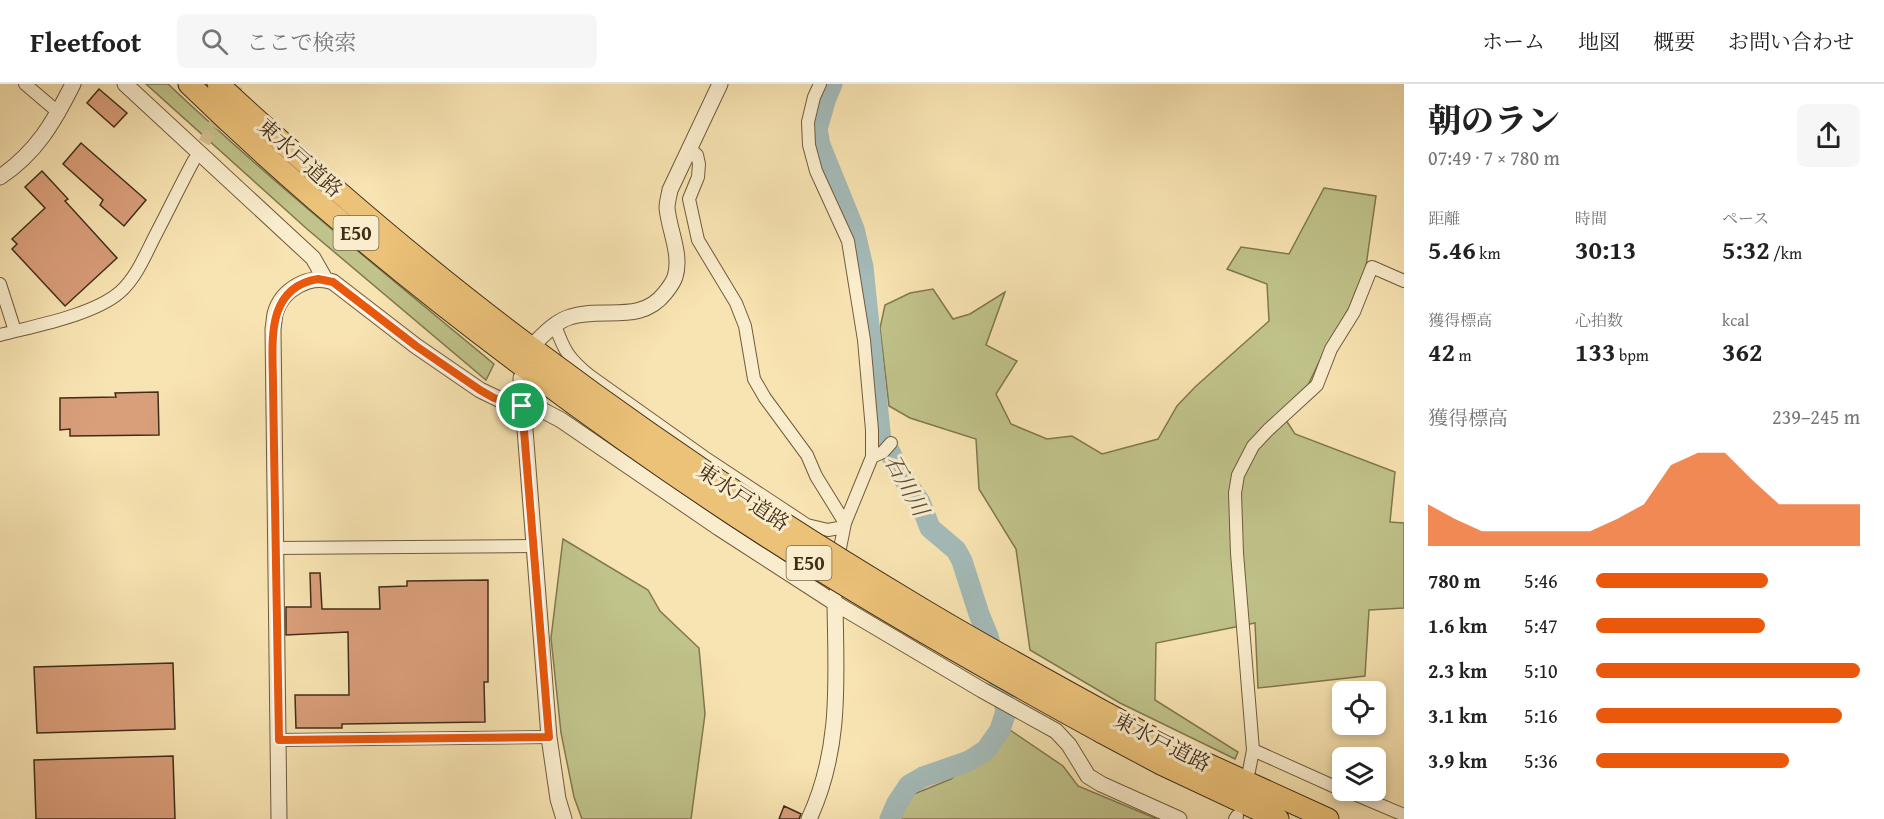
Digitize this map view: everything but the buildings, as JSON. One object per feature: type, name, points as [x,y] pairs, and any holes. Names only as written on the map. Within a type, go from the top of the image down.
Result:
[{"type":"highway","name":"東水戸道路","points":[[189,84],[286,173],[389,262],[476,332],[532,362]]},
{"type":"highway","name":"東水戸道路","points":[[218,84],[402,247],[489,317],[532,362],[627,442],[762,534],[956,651],[1104,723],[1170,747],[1328,819]]},
{"type":"highway","name":"東水戸道路","points":[[1104,723],[1161,764],[1278,819]]},
{"type":"street","points":[[25,84],[59,112]]},
{"type":"street","points":[[0,177],[20,162],[42,139],[73,84]]},
{"type":"street","points":[[125,84],[313,258],[325,279]]},
{"type":"street","points":[[564,819],[558,799],[549,737],[522,406],[532,362],[555,325],[570,317],[635,312],[648,308],[670,287],[675,276],[676,258],[667,206],[670,190],[720,84]]},
{"type":"street","points":[[809,819],[825,778],[835,725],[835,603],[838,558],[844,525],[882,451],[872,430],[864,340],[848,241],[816,171],[809,145],[808,122],[814,97],[820,84]]},
{"type":"street","points":[[689,148],[697,155],[699,164],[698,177],[689,199],[698,240],[736,303],[745,326],[754,379],[765,398],[807,455],[816,476],[844,525]]},
{"type":"street","points":[[0,335],[79,314],[120,292],[147,252],[194,160]]},
{"type":"street","points":[[1249,771],[1253,750],[1237,553],[1235,493],[1238,476],[1253,446],[1317,385],[1331,349],[1354,312],[1372,267],[1404,281]]},
{"type":"street","points":[[279,819],[273,354],[275,314],[283,299],[296,286],[311,280],[325,279],[333,282],[416,346],[480,390],[494,398],[544,411],[561,420],[719,528],[835,603],[1056,731],[1069,745],[1088,776],[1179,819]]},
{"type":"street","points":[[0,284],[15,331]]},
{"type":"street","points":[[555,325],[563,348],[573,363],[704,457],[807,525],[828,530],[844,525]]},
{"type":"street","points":[[275,548],[534,546]]},
{"type":"street","points":[[279,740],[549,737]]},
{"type":"street","points":[[1253,750],[1332,785]]},
{"type":"street","points":[[1370,801],[1404,815]]},
{"type":"green space","points":[[146,84],[168,84],[369,261],[494,364],[486,380],[307,229]]},
{"type":"green space","points":[[1324,188],[1376,196],[1366,266],[1349,308],[1308,385],[1280,411],[1295,434],[1395,472],[1390,522],[1404,523],[1404,608],[1369,610],[1365,676],[1258,688],[1255,623],[1156,643],[1155,700],[1238,752],[1235,759],[1120,703],[1030,650],[1016,549],[979,489],[976,439],[910,418],[889,406],[880,328],[885,305],[910,293],[933,289],[953,319],[970,314],[1005,292],[986,345],[1017,361],[996,394],[1011,424],[1047,439],[1072,436],[1102,454],[1158,439],[1177,406],[1269,321],[1267,284],[1227,269],[1241,247],[1289,254]]},
{"type":"green space","points":[[563,539],[648,590],[660,611],[699,648],[705,714],[691,819],[582,819],[574,797],[561,733],[551,638]]},
{"type":"green space","points":[[1010,730],[1063,766],[1078,786],[1157,819],[901,819],[904,798],[951,779]]},
{"type":"waterway","name":"石川川","points":[[832,84],[817,129],[820,145],[854,229],[863,267],[881,441],[920,502],[930,528],[956,550],[962,561],[988,636],[1006,711],[1000,730],[986,750],[969,761],[923,777],[909,785],[890,819]]},
{"type":"tunnel","points":[[195,158],[238,84]]},
{"type":"route","points":[[325,279],[333,282],[416,346],[480,390],[494,398],[522,406],[549,737],[279,740],[273,329],[275,314],[283,299],[296,286],[311,280],[325,279]]}]
